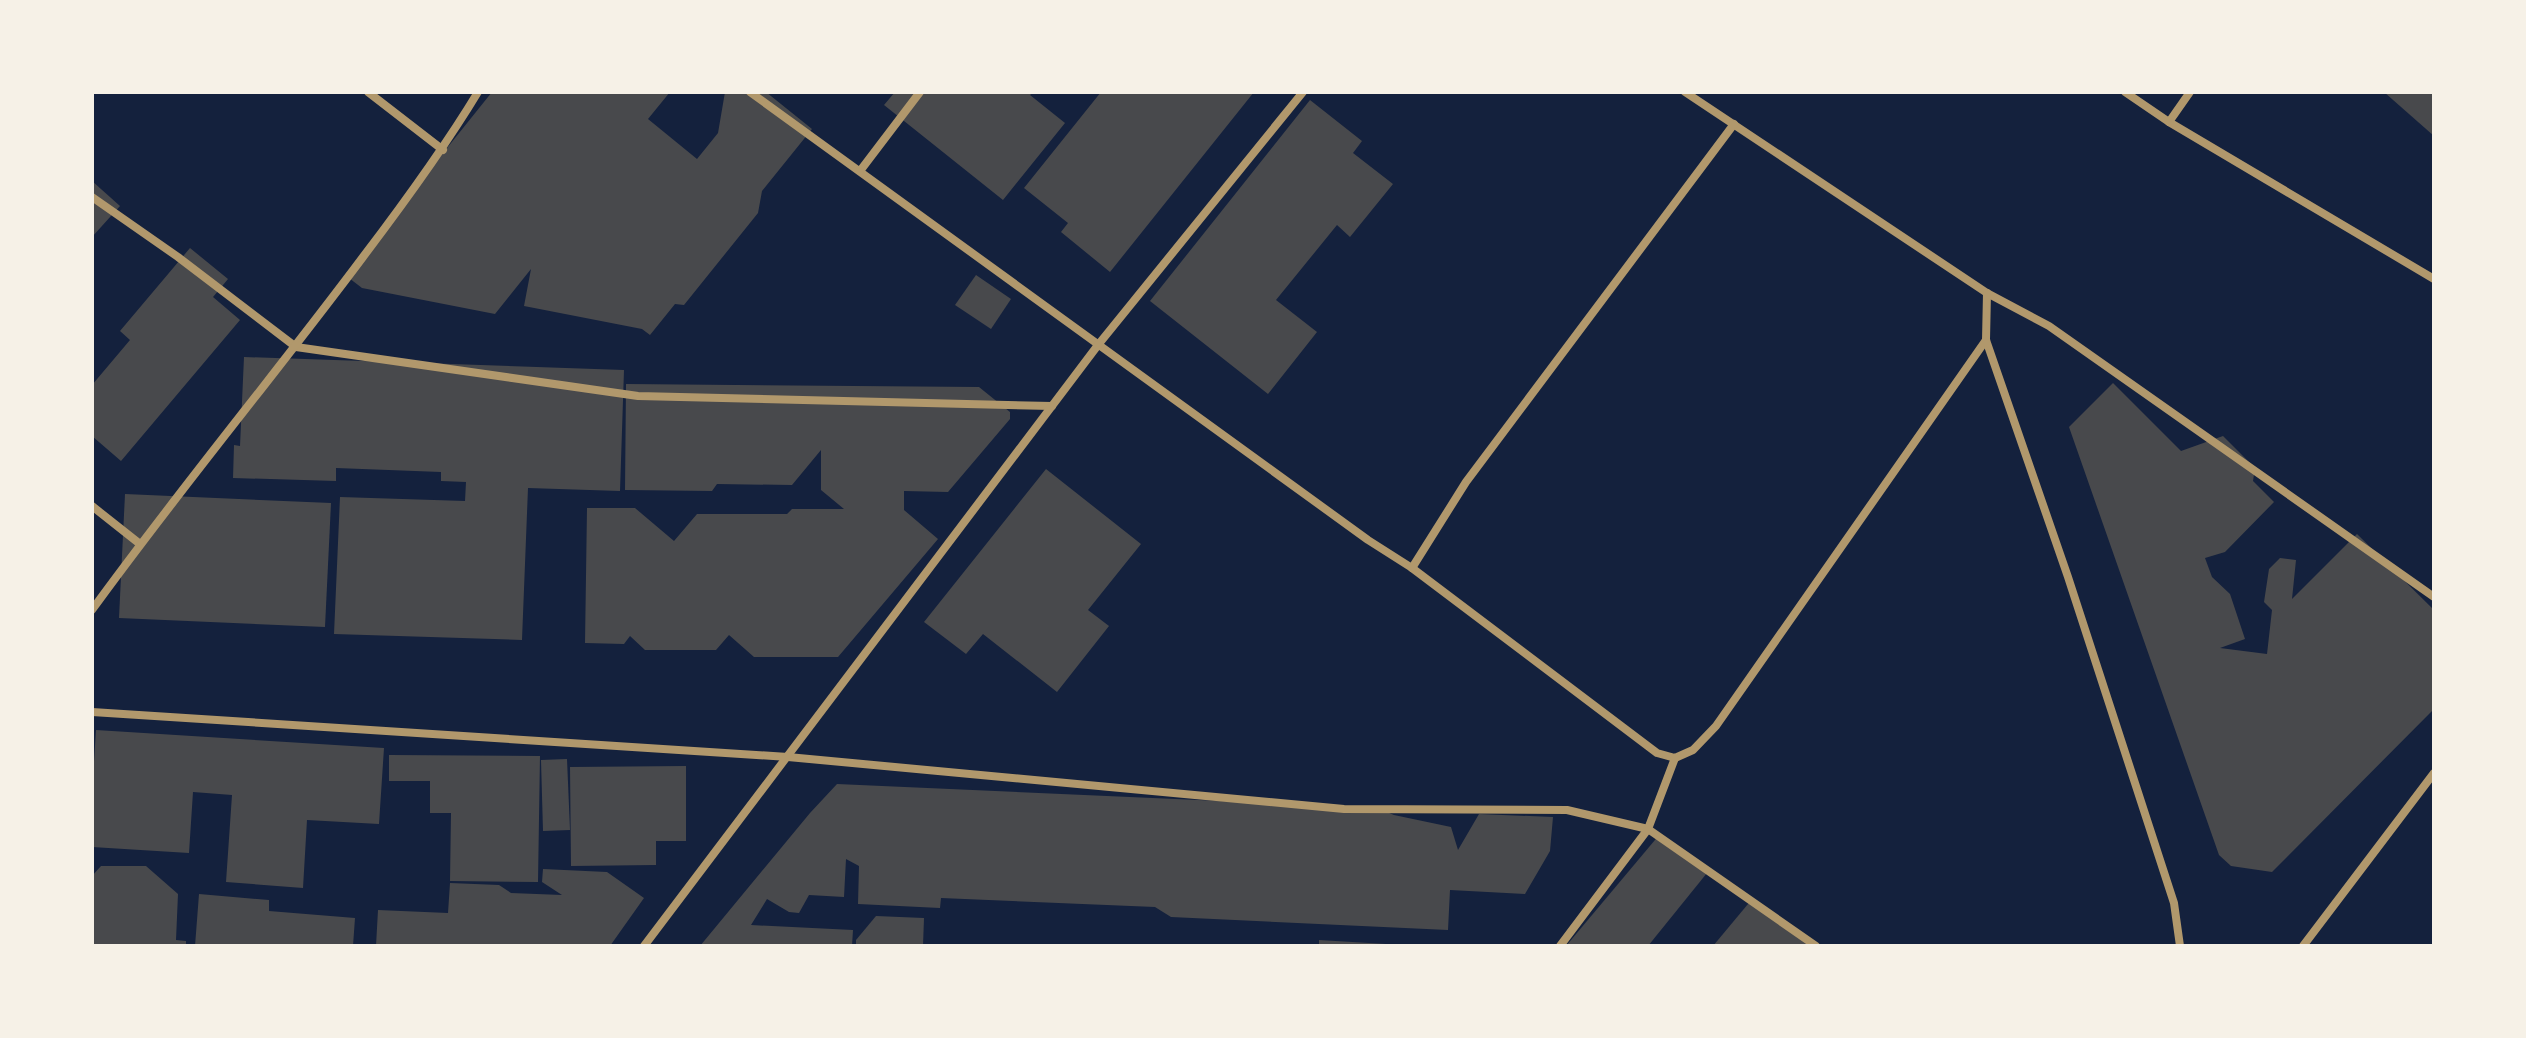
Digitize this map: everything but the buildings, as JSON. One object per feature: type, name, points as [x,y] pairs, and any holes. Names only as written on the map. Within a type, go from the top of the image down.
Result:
[{"type":"street","points":[[368,92],[443,150]]},
{"type":"street","points":[[92,610],[140,544],[296,347],[443,150],[478,92]]},
{"type":"street","points":[[750,92],[1368,540],[1412,568],[1657,753],[1675,758],[1693,750],[1716,726],[1986,340]]},
{"type":"street","points":[[860,171],[920,92]]},
{"type":"street","points":[[644,946],[1098,345],[1303,92]]},
{"type":"street","points":[[1685,92],[1987,293],[2049,326],[2434,597]]},
{"type":"street","points":[[2125,92],[2169,122],[2434,279]]},
{"type":"street","points":[[2169,122],[2190,92]]},
{"type":"street","points":[[1412,568],[1466,482],[1734,124]]},
{"type":"street","points":[[92,197],[178,257],[296,347],[638,396],[1052,406]]},
{"type":"street","points":[[1987,293],[1986,340],[2068,577],[2174,903],[2180,946]]},
{"type":"street","points":[[92,506],[140,544]]},
{"type":"street","points":[[92,712],[788,757],[1344,809],[1567,810],[1648,829],[1816,946]]},
{"type":"street","points":[[1560,946],[1648,829],[1675,758]]},
{"type":"street","points":[[2303,946],[2434,773]]}]
